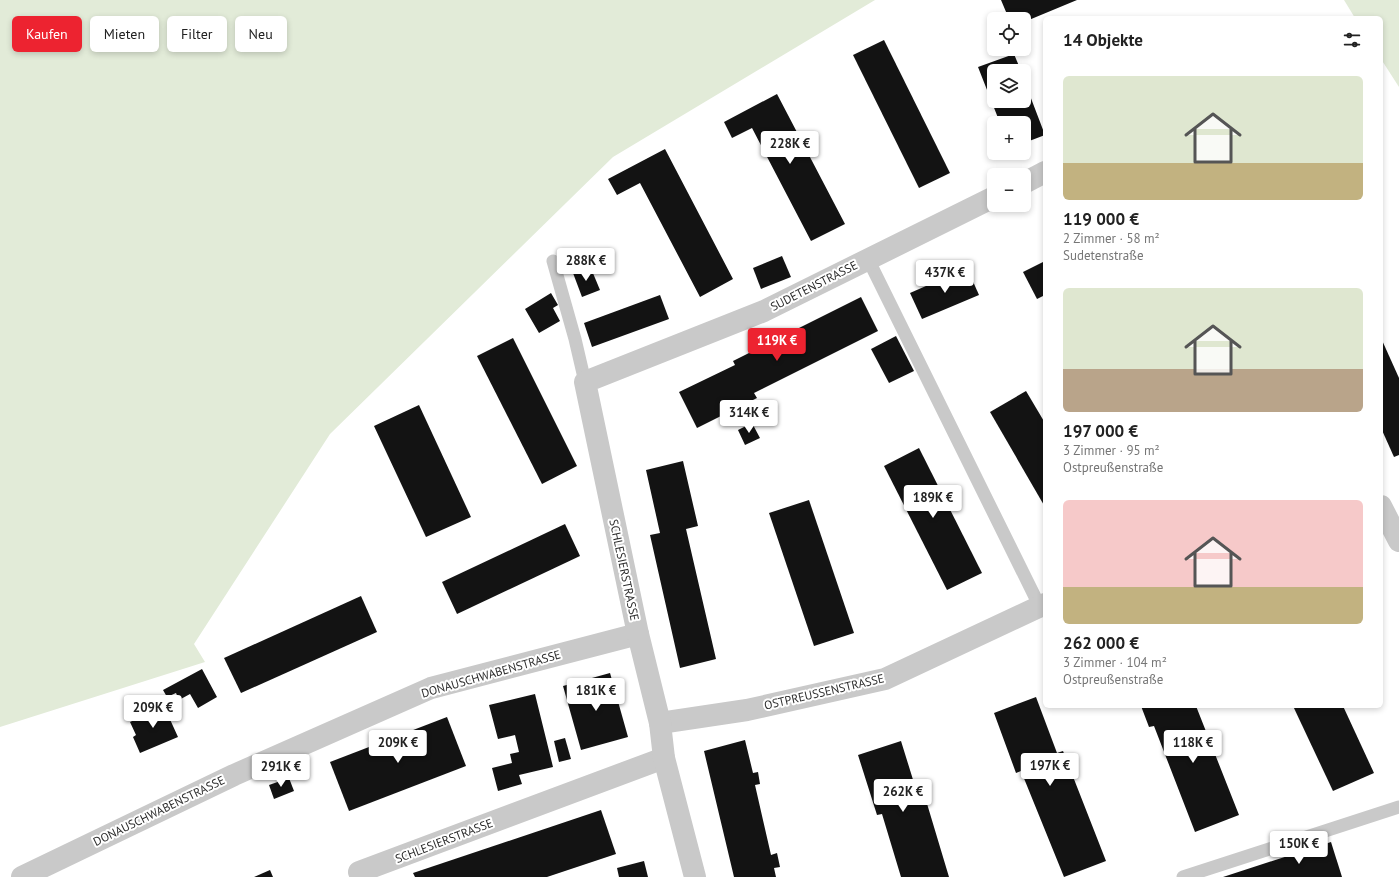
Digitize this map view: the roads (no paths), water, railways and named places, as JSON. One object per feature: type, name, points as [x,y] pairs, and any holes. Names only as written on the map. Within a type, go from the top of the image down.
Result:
[{"type":"street","points":[[1031,179],[1043,173]]},
{"type":"street","name":"SUDETENSTRASSE","points":[[585,382],[764,311],[987,200]]},
{"type":"street","name":"SCHLESIERSTRASSE","points":[[585,382],[638,634],[660,723],[664,758],[694,877]]},
{"type":"street","points":[[1383,510],[1399,541]]},
{"type":"street","name":"OSTPREUSSENSTRASSE","points":[[660,723],[747,710],[885,679],[1043,606]]},
{"type":"street","name":"DONAUSCHWABENSTRASSE","points":[[22,877],[234,775],[431,688],[638,634]]},
{"type":"street","name":"SCHLESIERSTRASSE","points":[[359,872],[664,758]]},
{"type":"lane","points":[[868,259],[1043,606]]},
{"type":"lane","points":[[553,261],[585,382]]},
{"type":"lane","points":[[1183,877],[1399,807]]}]
